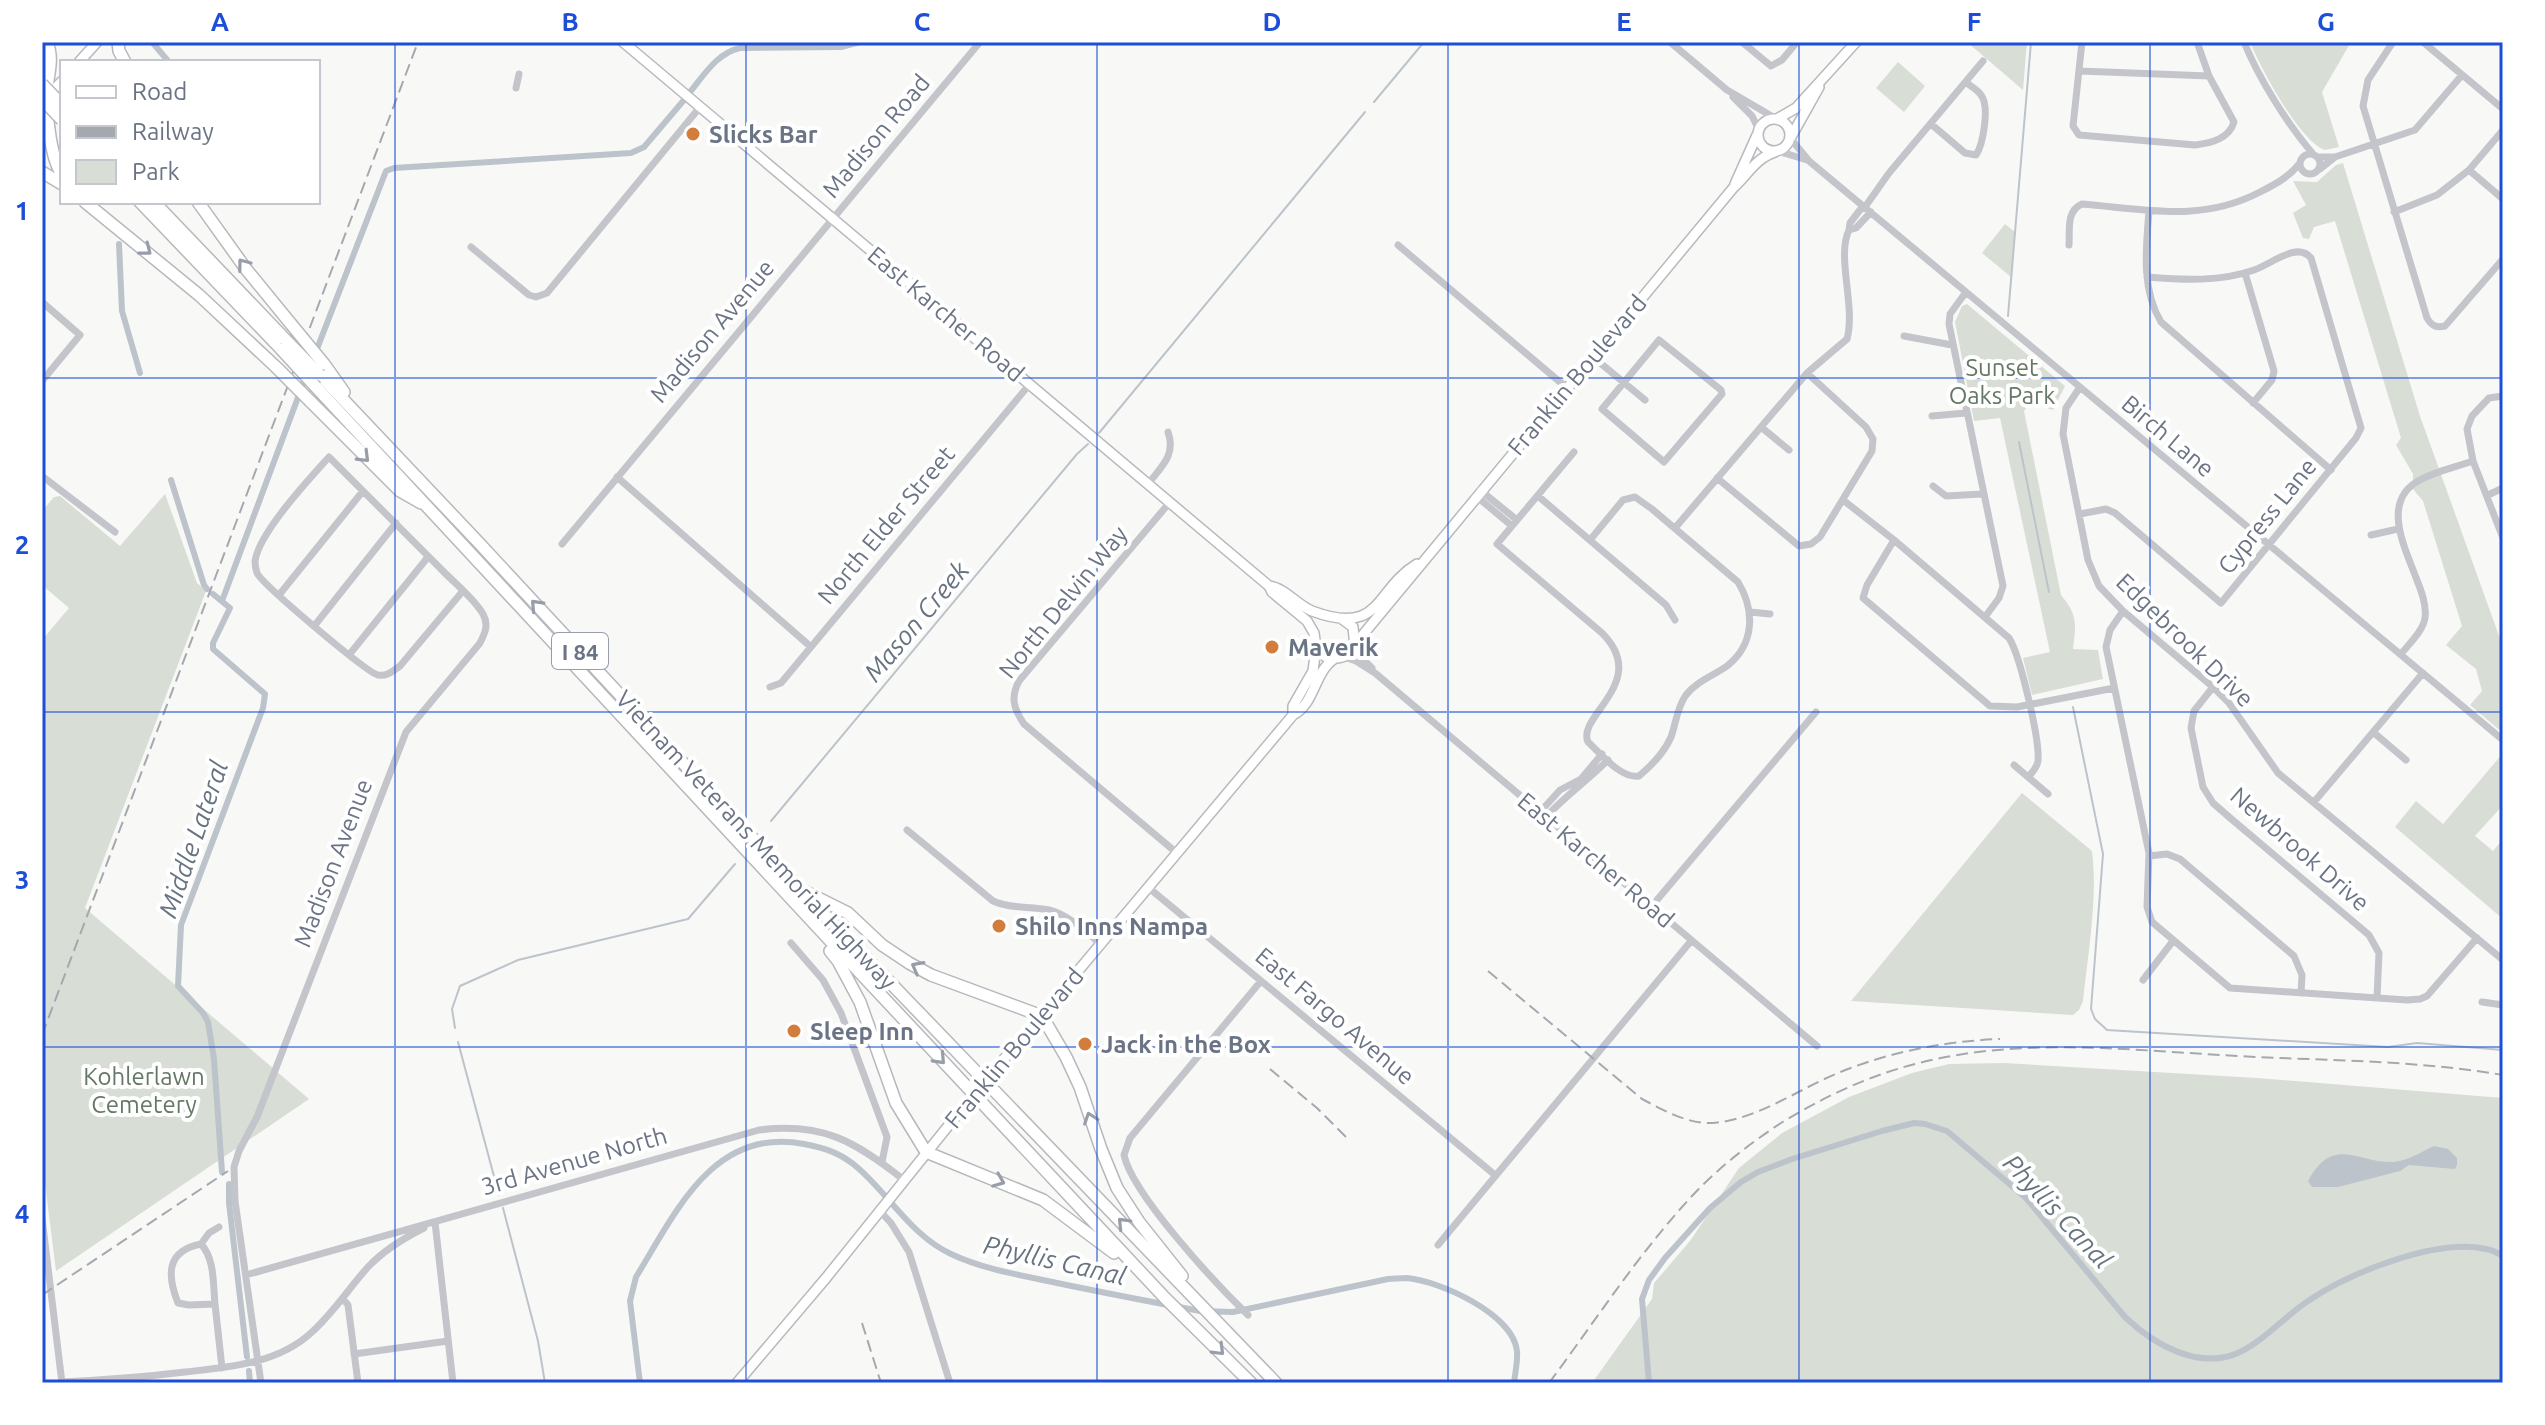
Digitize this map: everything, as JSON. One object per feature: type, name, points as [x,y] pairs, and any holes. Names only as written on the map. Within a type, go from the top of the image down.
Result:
[{"type":"highway","points":[[47,42],[51,72],[43,100],[51,148],[60,171]]},
{"type":"highway","points":[[42,84],[60,103]]},
{"type":"highway","points":[[43,100],[60,118]]},
{"type":"highway","points":[[42,172],[60,183]]},
{"type":"highway","points":[[88,204],[190,286],[400,491],[432,509]]},
{"type":"highway","name":"I 84","points":[[142,204],[230,297],[320,375]]},
{"type":"highway","name":"I 84","points":[[156,204],[283,344]]},
{"type":"highway","points":[[199,204],[246,269],[291,324],[320,375]]},
{"type":"highway","name":"Vietnam Veterans Memorial Highway","points":[[320,375],[799,888],[1200,1300]]},
{"type":"highway","name":"Vietnam Veterans Memorial Highway","points":[[320,375],[432,509],[734,838],[1165,1298],[1251,1383]]},
{"type":"highway","points":[[734,838],[838,961],[873,1033],[896,1103],[926,1152],[1043,1200],[1113,1252],[1165,1298]]},
{"type":"highway","points":[[799,888],[848,913],[882,945],[931,975],[1042,1016],[1080,1087],[1117,1188],[1200,1300],[1276,1383]]},
{"type":"main road","points":[[81,60],[97,42]]},
{"type":"main road","name":"East Karcher Road","points":[[623,42],[1269,586]]},
{"type":"main road","points":[[1820,84],[1786,147],[1776,152],[1762,146],[1758,131],[1765,122],[1791,113],[1856,42]]},
{"type":"main road","points":[[43,100],[60,83]]},
{"type":"main road","points":[[1776,118],[1786,123],[1791,138]]},
{"type":"main road","name":"Franklin Boulevard","points":[[1734,187],[1758,131]]},
{"type":"main road","name":"Franklin Boulevard","points":[[1356,645],[1420,563],[1734,187],[1760,158],[1776,152]]},
{"type":"main road","name":"Franklin Boulevard","points":[[1338,618],[1353,618],[1369,612],[1410,569],[1420,563]]},
{"type":"main road","points":[[1269,586],[1277,587],[1305,608],[1338,618],[1353,627],[1356,645],[1340,658],[1326,657],[1316,647],[1314,633],[1307,621],[1269,586]]},
{"type":"main road","points":[[1314,633],[1319,624],[1338,618]]},
{"type":"main road","name":"Franklin Boulevard","points":[[1293,715],[1293,706],[1313,671],[1316,647]]},
{"type":"main road","name":"Franklin Boulevard","points":[[737,1383],[961,1110],[1293,715],[1301,711],[1325,665],[1340,658]]},
{"type":"street","name":"Madison Road","points":[[833,218],[980,42]]},
{"type":"street","points":[[1670,42],[1727,90],[1752,116],[1758,131]]},
{"type":"street","points":[[1742,42],[1771,66],[1782,60],[1797,42]]},
{"type":"street","points":[[2082,42],[2073,126],[2075,132],[2079,135],[2195,145],[2210,144],[2234,127],[2233,118],[2209,76],[2197,42]]},
{"type":"street","points":[[2244,42],[2302,143],[2321,163],[2320,169]]},
{"type":"street","points":[[2393,42],[2368,80],[2363,106],[2427,318],[2437,328],[2445,326],[2503,259]]},
{"type":"street","points":[[2423,42],[2503,109]]},
{"type":"street","points":[[1675,528],[1807,373],[1842,345],[1849,335],[1844,245],[1850,223],[1866,208],[1983,61]]},
{"type":"street","points":[[2080,71],[2209,76]]},
{"type":"street","points":[[516,88],[519,74]]},
{"type":"street","points":[[2288,177],[2301,160],[2316,156],[2335,157],[2415,130],[2462,75]]},
{"type":"street","points":[[1931,124],[1965,153],[1976,155],[1982,146],[1985,103],[1982,96],[1966,82]]},
{"type":"street","points":[[1727,90],[1776,118]]},
{"type":"street","points":[[471,247],[529,295],[536,297],[547,293],[700,107]]},
{"type":"street","points":[[2394,212],[2437,195],[2469,170],[2503,130]]},
{"type":"street","name":"Birch Lane","points":[[1791,138],[1809,161],[2503,740]]},
{"type":"street","points":[[2302,143],[2301,169],[2309,174]]},
{"type":"street","name":"Birch Lane","points":[[1776,152],[1809,161]]},
{"type":"street","points":[[2069,245],[2071,214],[2077,206],[2088,204],[2149,211],[2225,207],[2246,200],[2288,177],[2315,174],[2335,157]]},
{"type":"street","points":[[2469,170],[2503,199]]},
{"type":"street","points":[[2149,211],[2147,277],[2150,302],[2161,322],[2331,470]]},
{"type":"street","name":"Madison Avenue","points":[[562,544],[833,218]]},
{"type":"street","points":[[1398,245],[1567,388]]},
{"type":"street","name":"Cypress Lane","points":[[2080,514],[2106,509],[2115,513],[2221,603],[2331,470],[2361,428],[2311,258],[2304,251],[2294,251],[2245,273]]},
{"type":"street","points":[[2147,277],[2211,279],[2245,273],[2274,371],[2272,380],[2253,403]]},
{"type":"street","points":[[1966,292],[1950,314],[1949,324],[2003,586],[1999,598],[1985,617]]},
{"type":"street","points":[[42,302],[80,335],[42,381]]},
{"type":"street","points":[[1904,336],[1952,345]]},
{"type":"street","points":[[1659,340],[1722,394],[1664,462],[1604,413],[1604,405],[1623,382],[1659,340]]},
{"type":"street","points":[[1593,357],[1645,400]]},
{"type":"street","points":[[1717,478],[1799,546],[1811,544],[1820,537],[1872,451],[1873,439],[1866,427],[1807,373]]},
{"type":"street","name":"North Elder Street","points":[[770,687],[781,683],[1029,385]]},
{"type":"street","name":"Edgebrook Drive","points":[[2080,387],[2066,408],[2063,434],[2088,560],[2099,586],[2123,611],[2213,687],[2241,718],[2278,773],[2503,960]]},
{"type":"street","points":[[2503,396],[2489,398],[2472,416],[2467,429],[2473,461],[2503,538]]},
{"type":"street","points":[[1932,416],[1966,413]]},
{"type":"street","points":[[1761,427],[1789,450]]},
{"type":"street","points":[[1148,484],[1168,460],[1172,443],[1168,432]]},
{"type":"street","points":[[1574,452],[1497,544],[1602,633],[1615,649],[1618,666],[1613,691],[1585,732],[1588,742],[1633,777],[1645,771],[1670,739],[1687,695],[1699,683],[1730,664],[1744,645],[1751,623],[1750,612],[1738,582],[1641,501],[1631,497],[1623,500],[1590,540]]},
{"type":"street","points":[[329,457],[363,491],[462,592],[400,666],[389,674],[378,675],[349,655],[258,575],[255,563],[266,535],[329,457]]},
{"type":"street","points":[[2401,654],[2420,630],[2425,616],[2422,595],[2398,529],[2399,505],[2411,486],[2420,480],[2473,461]]},
{"type":"street","points":[[42,476],[115,532]]},
{"type":"street","points":[[617,477],[811,647]]},
{"type":"street","points":[[1933,486],[1946,496],[1982,494]]},
{"type":"street","points":[[2488,495],[2503,488]]},
{"type":"street","points":[[279,595],[363,491]]},
{"type":"street","points":[[1478,493],[1514,523]]},
{"type":"street","points":[[1538,496],[1666,605],[1675,620]]},
{"type":"street","points":[[1843,500],[1985,617],[2014,645],[2029,705],[2038,761],[2028,777]]},
{"type":"street","name":"North Delvin Way","points":[[1170,502],[1019,681],[1013,692],[1013,702],[1024,724],[1178,854]]},
{"type":"street","points":[[315,625],[396,523]]},
{"type":"street","points":[[2371,535],[2398,529]]},
{"type":"street","points":[[1894,540],[1863,598],[1990,706],[2007,708],[2029,705],[2114,688]]},
{"type":"street","points":[[349,655],[428,557]]},
{"type":"street","name":"Madison Avenue","points":[[261,1383],[235,1201],[234,1167],[366,840],[406,732],[480,643],[487,630],[484,615],[462,592]]},
{"type":"street","points":[[2123,611],[2107,639],[2114,688],[2149,856],[2149,917],[2173,941],[2230,988],[2407,1000],[2427,996],[2477,938]]},
{"type":"street","points":[[1750,612],[1770,614]]},
{"type":"street","points":[[1356,645],[1359,655],[1375,673]]},
{"type":"street","points":[[1340,658],[1356,661],[1375,673]]},
{"type":"street","name":"East Karcher Road","points":[[1375,673],[1817,1046]]},
{"type":"street","points":[[2314,802],[2423,673]]},
{"type":"street","name":"Newbrook Drive","points":[[2213,687],[2191,718],[2203,787],[2213,803],[2369,935],[2379,953],[2377,998]]},
{"type":"street","points":[[1651,907],[1816,712]]},
{"type":"street","points":[[2373,732],[2406,760]]},
{"type":"street","points":[[1543,814],[1560,790],[1581,779],[1605,757]]},
{"type":"street","points":[[2014,765],[2048,794]]},
{"type":"street","points":[[907,830],[993,901],[1006,906],[1053,911],[1068,918],[1102,945]]},
{"type":"street","points":[[2149,856],[2167,854],[2180,859],[2294,956],[2302,975],[2301,993]]},
{"type":"street","name":"East Fargo Avenue","points":[[1149,888],[1495,1175]]},
{"type":"street","points":[[1438,1245],[1691,941]]},
{"type":"street","points":[[2143,980],[2173,941]]},
{"type":"street","points":[[791,943],[823,980],[841,1013],[887,1137],[882,1162]]},
{"type":"street","points":[[1248,1315],[1143,1194],[1125,1160],[1126,1144],[1261,981]]},
{"type":"street","points":[[2482,1002],[2503,1005]]},
{"type":"street","name":"3rd Avenue North","points":[[246,1275],[759,1130],[781,1127],[815,1129],[842,1138],[882,1162],[904,1180]]},
{"type":"street","points":[[886,1203],[891,1223],[909,1252],[950,1383]]},
{"type":"street","points":[[42,1218],[62,1382],[131,1379],[222,1368],[273,1357],[304,1339],[379,1256],[436,1221],[453,1383]]},
{"type":"street","points":[[215,1304],[178,1303],[171,1284],[172,1263],[180,1251],[201,1244],[209,1233],[219,1227]]},
{"type":"street","points":[[201,1244],[211,1265],[222,1368]]},
{"type":"street","points":[[343,1299],[348,1305],[358,1383]]},
{"type":"street","points":[[354,1354],[448,1341]]},
{"type":"green space","points":[[1967,42],[2027,42],[2023,90]]},
{"type":"green space","points":[[2250,42],[2351,42],[2322,92],[2339,147],[2325,150],[2304,133],[2272,85]]},
{"type":"green space","points":[[1898,62],[1925,86],[1904,112],[1876,88]]},
{"type":"green space","points":[[2343,163],[2420,416],[2503,647],[2503,733],[2470,705],[2482,691],[2476,669],[2446,645],[2462,626],[2423,501],[2413,489],[2413,474],[2396,445],[2401,438],[2335,221],[2314,227],[2309,239],[2303,238],[2293,213],[2306,205],[2293,181],[2317,182],[2336,165]]},
{"type":"green space","points":[[2005,224],[2015,232],[2011,277],[1982,253]]},
{"type":"green space","name":"Sunset Oaks Park","points":[[1967,304],[2065,386],[2053,410],[2030,403],[2024,411],[2061,595],[2074,620],[2073,649],[2098,650],[2103,679],[2032,695],[2023,658],[2050,652],[2000,418],[1974,421],[1955,322],[1962,306]]},
{"type":"green space","name":"Kohlerlawn Cemetery","points":[[165,494],[197,583],[206,591],[85,908],[309,1099],[56,1271],[42,1160],[42,640],[69,608],[42,585],[42,511],[54,497],[60,496],[120,546]]},
{"type":"green space","points":[[2503,753],[2503,805],[2475,836],[2493,851],[2503,839],[2503,919],[2395,827],[2416,801],[2443,824]]},
{"type":"green space","points":[[2022,793],[2092,851],[2092,926],[2083,1001],[2079,1010],[2073,1015],[1851,1001]]},
{"type":"green space","points":[[2004,1063],[2257,1078],[2503,1098],[2503,1383],[1592,1383],[1652,1299],[1654,1283],[1690,1241],[1739,1168],[1782,1133],[1849,1097],[1912,1073],[1949,1064]]},
{"type":"shaded area","points":[[2434,1146],[2448,1149],[2457,1158],[2455,1169],[2409,1165],[2400,1171],[2338,1187],[2312,1187],[2308,1181],[2317,1167],[2336,1155],[2397,1162]]},
{"type":"waterway","name":"Middle Lateral","points":[[152,42],[167,60]]},
{"type":"waterway","points":[[690,92],[718,60],[740,48],[841,47],[860,42]]},
{"type":"waterway","name":"Mason Creek","points":[[1374,102],[1424,42]]},
{"type":"waterway","points":[[2008,316],[2031,42]]},
{"type":"waterway","points":[[315,354],[386,171],[394,168],[631,153],[644,147],[684,100]]},
{"type":"waterway","name":"Mason Creek","points":[[1099,433],[1365,112]]},
{"type":"waterway","name":"Middle Lateral","points":[[119,244],[122,311],[140,373]]},
{"type":"waterway","points":[[222,601],[306,376]]},
{"type":"waterway","points":[[2019,442],[2049,592]]},
{"type":"waterway","name":"Mason Creek","points":[[771,821],[1088,444]]},
{"type":"waterway","name":"Middle Lateral","points":[[171,480],[207,589]]},
{"type":"waterway","name":"Middle Lateral","points":[[213,594],[230,608],[213,649],[265,694],[263,708],[181,925],[178,986],[208,1022],[214,1059],[222,1172]]},
{"type":"waterway","points":[[2073,707],[2103,854],[2091,1009],[2095,1019],[2107,1030],[2388,1047],[2417,1043],[2503,1050]]},
{"type":"waterway","name":"Mason Creek","points":[[455,1028],[452,1009],[460,986],[518,960],[688,919],[735,864]]},
{"type":"waterway","name":"Mason Creek","points":[[458,1042],[499,1195]]},
{"type":"waterway","name":"Phyllis Canal","points":[[1649,1383],[1642,1299],[1649,1280],[1665,1258],[1710,1208],[1758,1172],[1914,1123],[1947,1131],[2026,1198],[2125,1317],[2150,1337],[2194,1357],[2225,1357],[2240,1352],[2325,1290],[2394,1260],[2419,1253],[2466,1247],[2488,1249],[2503,1256]]},
{"type":"waterway","name":"Phyllis Canal","points":[[640,1383],[630,1301],[636,1277],[682,1202],[700,1180],[721,1162],[745,1148],[772,1142],[804,1144],[839,1155],[870,1179],[913,1226],[937,1246],[977,1264],[1017,1275],[1200,1311],[1233,1312],[1388,1279],[1407,1278],[1438,1285],[1473,1302],[1503,1324],[1517,1351],[1514,1383]]},
{"type":"waterway","name":"Middle Lateral","points":[[229,1184],[247,1357]]},
{"type":"waterway","name":"Mason Creek","points":[[503,1208],[538,1341],[545,1383]]},
{"type":"waterway","name":"Middle Lateral","points":[[249,1371],[250,1383]]},
{"type":"railway","points":[[42,1035],[418,42]]},
{"type":"railway","points":[[1488,971],[1642,1099],[1676,1116],[1703,1123],[1746,1116],[1827,1078],[1881,1058],[1941,1045],[2000,1039]]},
{"type":"railway","points":[[1549,1383],[1654,1240],[1712,1176],[1781,1123],[1813,1104],[1883,1074],[1956,1055],[2069,1047],[2397,1063],[2503,1075]]},
{"type":"railway","points":[[1270,1069],[1317,1108],[1350,1141]]},
{"type":"railway","points":[[42,1295],[228,1171]]},
{"type":"railway","points":[[862,1323],[881,1383]]},
{"type":"place","name":"Slicks Bar","points":[[693,134]]},
{"type":"place","name":"Maverik","points":[[1272,647]]},
{"type":"place","name":"Shilo Inns Nampa","points":[[999,926]]},
{"type":"place","name":"Sleep Inn","points":[[794,1031]]},
{"type":"place","name":"Jack in the Box","points":[[1085,1044]]}]
